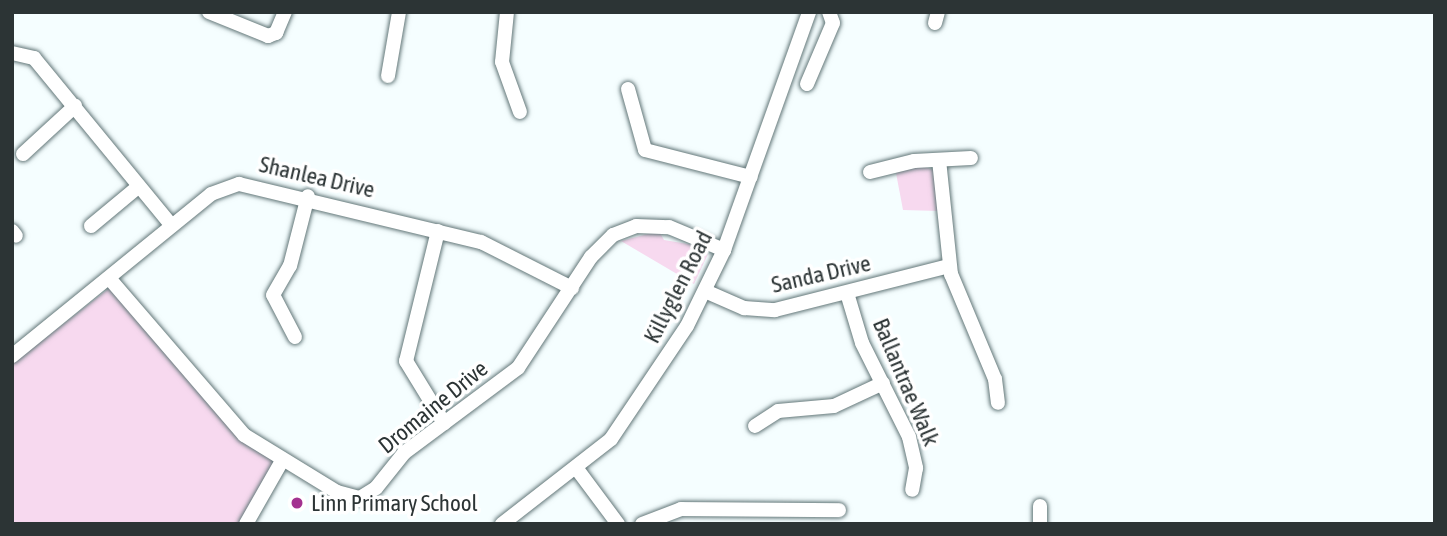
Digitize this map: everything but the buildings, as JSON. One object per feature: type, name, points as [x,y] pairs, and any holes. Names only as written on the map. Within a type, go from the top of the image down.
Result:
[{"type":"street","points":[[209,12],[268,36],[276,33],[285,12]]},
{"type":"street","points":[[388,76],[399,12]]},
{"type":"street","points":[[507,12],[502,61],[520,112]]},
{"type":"street","name":"Killyglen Road","points":[[502,524],[577,469],[628,418],[705,291],[724,250],[809,12]]},
{"type":"street","points":[[807,84],[833,23],[829,12]]},
{"type":"street","points":[[18,53],[75,106],[172,225]]},
{"type":"street","points":[[628,89],[645,150],[751,177]]},
{"type":"street","points":[[23,154],[75,106]]},
{"type":"street","points":[[870,172],[939,160],[971,158]]},
{"type":"street","points":[[939,160],[949,266],[998,403]]},
{"type":"street","name":"Shanlea Drive","points":[[12,356],[172,225],[233,185],[308,196],[438,230],[499,249],[572,288]]},
{"type":"street","points":[[92,226],[139,186]]},
{"type":"street","points":[[295,337],[273,295],[290,267],[308,196]]},
{"type":"street","name":"Dromaine Drive","points":[[109,278],[222,415],[282,461],[360,498],[444,423],[518,368],[606,240],[636,226],[669,227],[724,250]]},
{"type":"street","points":[[438,230],[406,361],[444,423]]},
{"type":"street","name":"Sanda Drive","points":[[705,291],[768,311],[949,266]]},
{"type":"street","name":"Ballantrae Walk","points":[[847,293],[883,383],[909,437],[916,468],[912,490]]},
{"type":"street","points":[[755,426],[778,411],[834,406],[883,383]]},
{"type":"street","points":[[246,524],[282,461]]},
{"type":"street","points":[[577,469],[618,524]]},
{"type":"street","points":[[1040,506],[1041,524]]},
{"type":"street","points":[[642,524],[681,509],[839,510]]},
{"type":"shaded area","points":[[918,164],[933,170],[939,211],[903,210],[896,173]]},
{"type":"shaded area","points":[[659,231],[664,240],[700,246],[708,254],[694,284],[621,241]]},
{"type":"shaded area","points":[[112,286],[275,463],[241,524],[12,524],[12,364]]},
{"type":"place","name":"Linn Primary School","points":[[297,503]]}]
